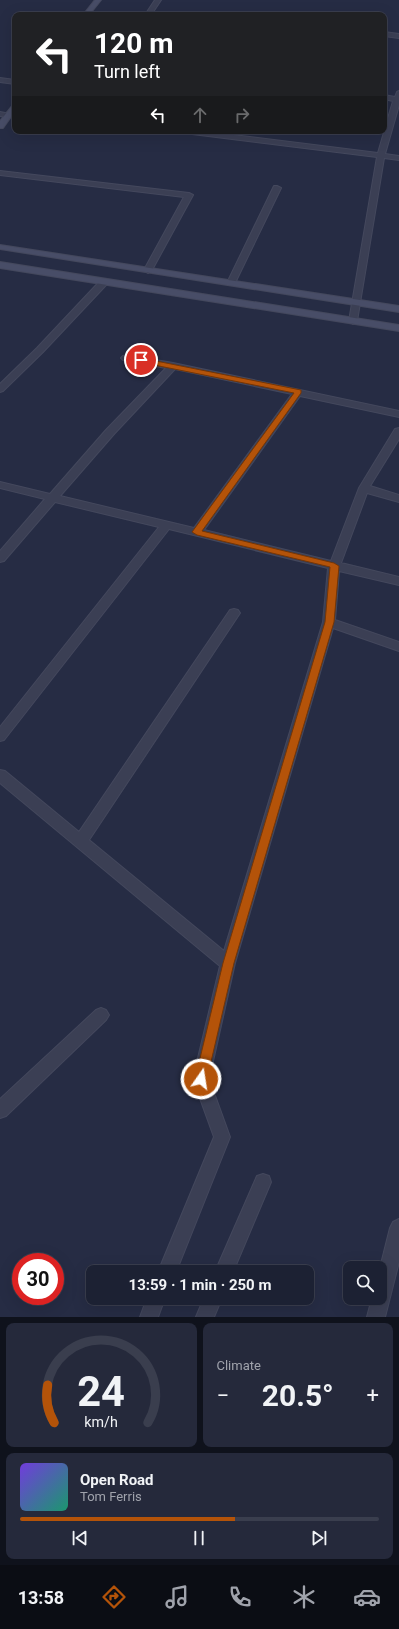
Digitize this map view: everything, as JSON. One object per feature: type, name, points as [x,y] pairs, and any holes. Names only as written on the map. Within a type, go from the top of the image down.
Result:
[{"type":"street","points":[[88,12],[98,0]]},
{"type":"street","points":[[150,12],[158,0]]},
{"type":"street","points":[[387,34],[399,36]]},
{"type":"street","points":[[0,80],[12,82]]},
{"type":"street","points":[[353,320],[381,156],[396,115],[398,96],[387,97]]},
{"type":"street","points":[[0,126],[12,110]]},
{"type":"street","points":[[0,114],[8,115]]},
{"type":"street","points":[[208,134],[399,158]]},
{"type":"street","points":[[0,173],[189,195],[148,270]]},
{"type":"street","points":[[231,283],[277,188]]},
{"type":"street","points":[[0,247],[357,302],[399,310]]},
{"type":"street","points":[[0,266],[399,328]]},
{"type":"street","points":[[0,389],[40,350],[104,282]]},
{"type":"street","points":[[126,358],[172,366],[399,414]]},
{"type":"street","points":[[0,558],[52,498],[172,366]]},
{"type":"street","points":[[197,532],[298,392]]},
{"type":"street","points":[[170,1265],[222,1137],[201,1079],[228,963],[329,622],[334,566],[364,488],[399,431]]},
{"type":"street","points":[[0,485],[399,581]]},
{"type":"street","points":[[364,488],[399,499]]},
{"type":"street","points":[[0,736],[166,525]]},
{"type":"street","points":[[80,842],[234,613]]},
{"type":"street","points":[[329,622],[399,647]]},
{"type":"street","points":[[0,775],[228,963]]},
{"type":"street","points":[[0,1110],[101,1015]]},
{"type":"street","points":[[227,1265],[263,1182]]},
{"type":"street","points":[[376,1317],[399,1228]]},
{"type":"street","points":[[149,1317],[153,1305]]},
{"type":"street","points":[[205,1317],[210,1305]]},
{"type":"route","points":[[141,360],[298,392],[197,532],[334,566],[329,622],[228,963],[201,1079]]}]
